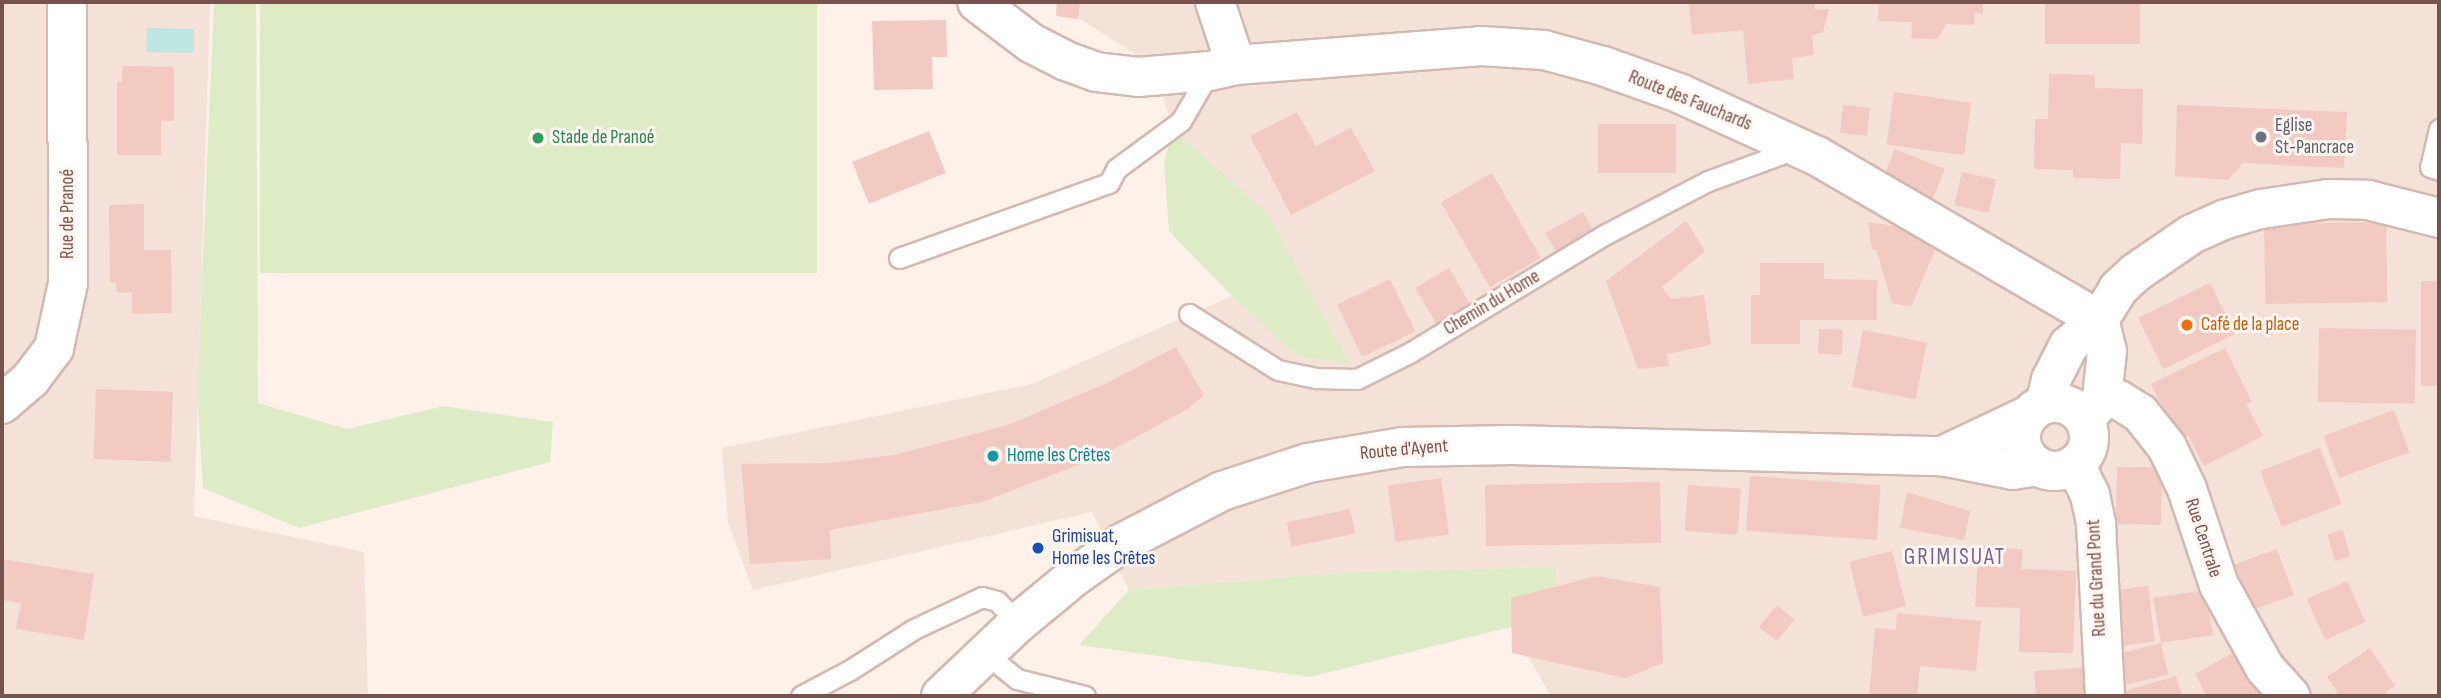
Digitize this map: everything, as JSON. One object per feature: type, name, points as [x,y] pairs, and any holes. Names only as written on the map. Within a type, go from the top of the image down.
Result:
[{"type":"street","name":"Rue de Pranoé","points":[[2,404],[30,380],[54,348],[68,283],[67,2]]},
{"type":"street","name":"Route des Fauchards","points":[[977,2],[1031,43],[1096,72],[1138,77],[1427,48],[1481,46],[1544,50],[1603,66],[1681,94],[1792,144],[2099,320]]},
{"type":"street","points":[[1215,2],[1223,69]]},
{"type":"street","points":[[2099,320],[2107,351],[2089,441],[2082,457],[2056,465],[2022,445],[2022,428],[2037,410],[2069,345],[2099,320],[2118,289],[2135,273],[2192,234],[2226,219],[2294,202],[2329,199],[2368,200],[2439,218]]},
{"type":"street","name":"Rue Centrale","points":[[2094,409],[2119,401],[2140,413],[2167,447],[2187,489],[2219,585],[2265,668],[2290,696]]},
{"type":"street","points":[[2037,410],[2067,405],[2094,409]]},
{"type":"street","name":"Route d'Ayent","points":[[1942,456],[2037,410]]},
{"type":"street","name":"Route d'Ayent","points":[[941,696],[1018,623],[1075,576],[1164,519],[1222,491],[1261,477],[1364,452],[1438,445],[1513,445],[1942,456],[2013,470],[2056,465]]},
{"type":"street","name":"Rue du Grand Pont","points":[[2056,465],[2090,495],[2096,524],[2105,696]]},
{"type":"lane","points":[[899,258],[1109,183],[1116,169],[1181,121],[1223,69]]},
{"type":"lane","points":[[2439,129],[2430,167],[2439,170]]},
{"type":"lane","name":"Chemin du Home","points":[[1189,314],[1278,370],[1316,378],[1357,379],[1411,352],[1606,234],[1709,181],[1779,155],[1792,144]]},
{"type":"lane","points":[[801,696],[850,670],[914,629],[982,597],[997,601],[1018,623]]},
{"type":"lane","points":[[986,654],[1017,679],[1085,696]]},
{"type":"shaded area","points":[[2,2],[210,2],[194,516],[364,552],[368,696],[2,696]]},
{"type":"shaded area","points":[[1053,2],[2439,2],[2439,696],[1551,696],[1511,627],[1554,594],[1555,567],[1352,572],[1129,590],[1092,512],[753,590],[728,522],[722,448],[1032,384],[1232,296],[1297,356],[1173,129],[1153,65]]},
{"type":"green space","points":[[214,2],[256,2],[258,403],[347,429],[444,406],[553,422],[550,462],[299,528],[203,488],[197,393]]},
{"type":"green space","name":"Stade de Pranoé","points":[[260,2],[817,2],[817,273],[260,273]]},
{"type":"green space","points":[[1173,129],[1267,213],[1349,363],[1297,356],[1232,296],[1169,231],[1164,162]]},
{"type":"green space","points":[[1556,567],[1554,594],[1511,627],[1310,677],[1079,645],[1129,590],[1352,572]]},
{"type":"water","points":[[147,28],[194,29],[194,53],[147,52]]},
{"type":"building","points":[[1057,2],[1080,2],[1078,19],[1056,16]]},
{"type":"building","points":[[1689,2],[1815,2],[1815,10],[1829,9],[1823,32],[1812,36],[1814,55],[1792,58],[1794,79],[1748,84],[1743,30],[1692,35]]},
{"type":"building","points":[[1879,2],[1983,2],[1983,14],[1975,13],[1974,25],[1946,24],[1938,39],[1911,38],[1912,22],[1878,21]]},
{"type":"building","points":[[2045,2],[2140,2],[2140,44],[2045,44]]},
{"type":"building","points":[[946,20],[947,57],[932,57],[933,89],[874,90],[872,21]]},
{"type":"building","points":[[122,66],[174,67],[174,121],[161,121],[161,155],[117,155],[117,82],[122,82]]},
{"type":"building","points":[[2049,74],[2095,75],[2095,88],[2143,89],[2142,144],[2121,143],[2120,179],[2073,178],[2073,170],[2034,169],[2035,119],[2048,119]]},
{"type":"building","points":[[1894,92],[1971,103],[1964,155],[1887,144]]},
{"type":"building","points":[[1843,105],[1870,108],[1867,136],[1840,133]]},
{"type":"building","name":"Eglise St-Pancrace","points":[[2177,105],[2347,112],[2344,168],[2243,163],[2228,180],[2175,176]]},
{"type":"building","points":[[1297,112],[1316,146],[1351,128],[1375,171],[1291,215],[1250,136]]},
{"type":"building","points":[[1598,124],[1676,124],[1676,173],[1598,173]]},
{"type":"building","points":[[929,131],[946,173],[869,204],[852,162]]},
{"type":"building","points":[[1895,149],[1945,169],[1929,208],[1882,180]]},
{"type":"building","points":[[1962,172],[1996,180],[1988,213],[1954,205]]},
{"type":"building","points":[[1492,173],[1541,258],[1490,287],[1441,202]]},
{"type":"building","points":[[144,204],[144,250],[171,250],[172,313],[132,314],[132,292],[117,293],[116,283],[110,282],[109,205]]},
{"type":"building","points":[[1583,212],[1595,234],[1558,255],[1545,233]]},
{"type":"building","points":[[1686,221],[1705,251],[1662,287],[1671,299],[1704,295],[1711,345],[1667,354],[1669,366],[1638,369],[1606,281]]},
{"type":"building","points":[[1868,222],[1910,228],[1937,245],[1911,307],[1892,303],[1876,249],[1872,250]]},
{"type":"building","points":[[2386,222],[2387,302],[2265,304],[2264,224]]},
{"type":"building","points":[[1760,263],[1824,263],[1824,279],[1877,280],[1877,320],[1800,320],[1800,344],[1751,344],[1751,295],[1760,295]]},
{"type":"building","points":[[1449,268],[1472,308],[1438,327],[1415,288]]},
{"type":"building","points":[[1390,279],[1415,331],[1362,357],[1337,305]]},
{"type":"building","points":[[2421,281],[2439,281],[2439,386],[2421,386]]},
{"type":"building","name":"Café de la place","points":[[2210,283],[2235,334],[2163,369],[2138,318]]},
{"type":"building","points":[[2319,328],[2416,330],[2415,404],[2318,402]]},
{"type":"building","points":[[1819,329],[1843,330],[1842,355],[1818,354]]},
{"type":"building","points":[[1863,330],[1927,342],[1916,399],[1852,387]]},
{"type":"building","name":"Home les Crêtes","points":[[1176,347],[1204,395],[1188,409],[1099,457],[982,502],[830,530],[831,559],[750,564],[741,464],[829,463],[894,455],[1008,425],[1107,383]]},
{"type":"building","points":[[2225,348],[2252,402],[2246,404],[2263,436],[2204,466],[2188,435],[2178,439],[2151,384]]},
{"type":"building","points":[[96,389],[173,392],[171,462],[94,459]]},
{"type":"building","points":[[2394,410],[2409,452],[2339,478],[2324,436]]},
{"type":"building","points":[[2320,448],[2342,504],[2282,527],[2260,471]]},
{"type":"building","points":[[2117,467],[2162,468],[2161,525],[2116,524]]},
{"type":"building","points":[[1750,476],[1881,485],[1877,540],[1746,531]]},
{"type":"building","points":[[1441,478],[1449,534],[1395,542],[1388,486]]},
{"type":"building","points":[[1660,482],[1661,543],[1486,546],[1485,485]]},
{"type":"building","points":[[1688,485],[1741,489],[1738,535],[1685,531]]},
{"type":"building","points":[[1907,492],[1970,511],[1964,540],[1900,528]]},
{"type":"building","points":[[1350,509],[1355,533],[1292,547],[1286,523]]},
{"type":"building","points":[[2343,530],[2350,557],[2335,561],[2328,534]]},
{"type":"building","points":[[1979,545],[2023,550],[2021,569],[2076,571],[2073,653],[2019,652],[2020,608],[1975,607]]},
{"type":"building","points":[[2277,549],[2294,595],[2248,612],[2231,566]]},
{"type":"building","points":[[1892,551],[1906,606],[1863,617],[1849,562]]},
{"type":"building","points":[[2,559],[94,574],[84,640],[16,629],[21,603],[2,600]]},
{"type":"building","points":[[1596,576],[1660,587],[1663,663],[1625,678],[1512,653],[1511,598]]},
{"type":"building","points":[[2347,581],[2365,622],[2325,640],[2307,599]]},
{"type":"building","points":[[2148,586],[2155,642],[2119,646],[2112,590]]},
{"type":"building","points":[[2205,590],[2213,635],[2161,643],[2153,598]]},
{"type":"building","points":[[1777,605],[1795,620],[1777,641],[1759,626]]},
{"type":"building","points":[[1897,613],[1981,621],[1976,671],[1920,666],[1917,696],[1869,696],[1875,628],[1896,630]]},
{"type":"building","points":[[2161,643],[2168,675],[2124,685],[2117,654]]},
{"type":"building","points":[[2241,648],[2266,693],[2261,696],[2207,696],[2195,674]]},
{"type":"building","points":[[2370,648],[2395,686],[2386,692],[2388,696],[2340,696],[2327,677]]},
{"type":"building","points":[[2090,667],[2093,696],[2036,696],[2034,671]]},
{"type":"building","points":[[2176,676],[2182,696],[2123,696],[2122,692]]},
{"type":"place","name":"Eglise St-Pancrace","points":[[2261,137]]},
{"type":"place","name":"Stade de Pranoé","points":[[538,138]]},
{"type":"place","name":"Café de la place","points":[[2187,325]]},
{"type":"place","name":"Home les Crêtes","points":[[993,456]]},
{"type":"place","name":"Grimisuat, Home les Crêtes","points":[[1038,548]]},
{"type":"district","name":"GRIMISUAT","points":[[1955,557]]}]
